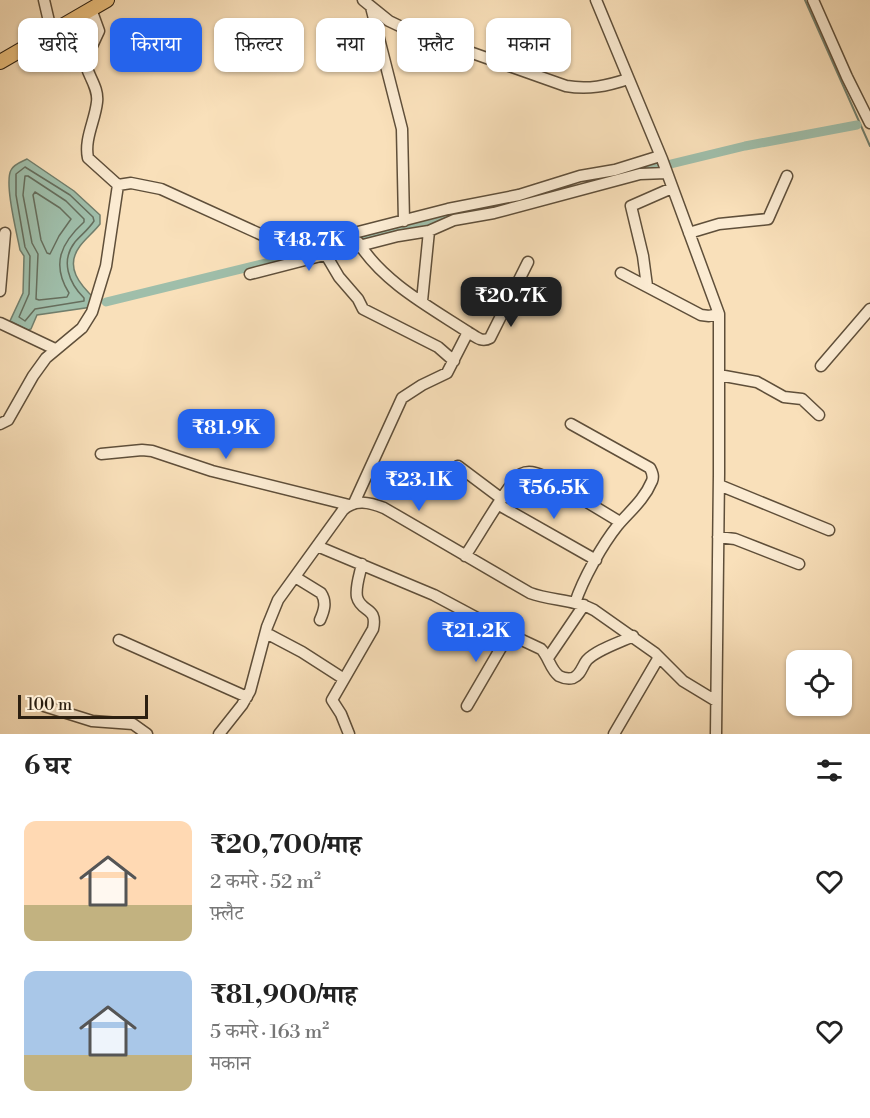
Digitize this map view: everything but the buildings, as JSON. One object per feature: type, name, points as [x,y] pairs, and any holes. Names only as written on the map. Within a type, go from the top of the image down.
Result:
[{"type":"main road","points":[[74,18],[107,0]]},
{"type":"main road","points":[[0,62],[18,51]]},
{"type":"street","points":[[44,0],[48,18]]},
{"type":"street","points":[[596,0],[663,164],[719,314],[716,734]]},
{"type":"street","points":[[813,0],[847,77],[866,105],[870,123]]},
{"type":"street","points":[[367,4],[389,21],[410,31],[566,86],[591,88],[609,86],[628,79]]},
{"type":"street","points":[[367,4],[402,129],[404,221]]},
{"type":"street","points":[[91,9],[98,24],[99,34],[85,61],[96,89],[97,101],[87,151],[92,164],[118,185],[131,183],[162,189],[287,246],[429,231],[454,220],[494,213],[640,174],[663,164]]},
{"type":"street","points":[[250,274],[326,255],[404,221],[448,209],[519,195],[580,176],[663,164]]},
{"type":"street","points":[[689,233],[719,224],[768,219],[787,176]]},
{"type":"street","points":[[0,424],[8,420],[33,376],[55,349],[82,328],[92,312],[106,266],[118,185]]},
{"type":"street","points":[[647,286],[643,256],[631,206],[672,188]]},
{"type":"street","points":[[422,301],[429,231]]},
{"type":"street","points":[[0,291],[5,233]]},
{"type":"street","points":[[357,240],[379,269],[422,301],[479,339],[484,340],[490,338],[528,262]]},
{"type":"street","points":[[326,255],[339,277],[365,310],[438,347],[454,361]]},
{"type":"street","points":[[621,273],[701,315],[719,314]]},
{"type":"street","points":[[821,366],[870,309]]},
{"type":"street","points":[[0,323],[55,349]]},
{"type":"street","points":[[219,734],[247,697],[255,678],[266,633],[278,600],[351,504],[402,398],[422,385],[441,378],[450,369],[468,332]]},
{"type":"street","points":[[719,375],[749,380],[765,385],[784,397],[802,399],[819,415]]},
{"type":"street","points":[[548,658],[580,604],[579,590],[596,560],[620,522],[635,509],[652,481],[653,474],[650,468],[571,424]]},
{"type":"street","points":[[101,454],[152,451],[232,476],[351,504],[367,503],[384,508],[530,592],[547,599],[580,604],[633,636],[684,681],[716,701]]},
{"type":"street","points":[[458,466],[500,502],[596,560]]},
{"type":"street","points":[[465,556],[509,486],[520,474],[535,472],[620,522]]},
{"type":"street","points":[[719,485],[829,530]]},
{"type":"street","points":[[718,537],[735,539],[799,564]]},
{"type":"street","points":[[317,546],[434,595],[541,649],[553,670],[565,678],[572,678],[579,674],[591,656],[633,636]]},
{"type":"street","points":[[349,734],[332,700],[373,629],[375,620],[373,614],[358,601],[357,590],[362,564]]},
{"type":"street","points":[[295,577],[324,597],[324,609],[320,620]]},
{"type":"street","points":[[266,633],[302,652],[344,679]]},
{"type":"street","points":[[467,706],[509,634]]},
{"type":"street","points":[[119,640],[247,697]]},
{"type":"street","points":[[614,734],[659,657]]},
{"type":"street","points":[[41,705],[92,721],[133,724],[147,734]]},
{"type":"water","points":[[27,159],[74,191],[100,215],[100,224],[80,246],[74,261],[76,275],[84,288],[96,300],[92,307],[37,315],[31,329],[28,330],[10,321],[23,293],[24,256],[20,250],[9,186],[12,168]]},
{"type":"waterway","points":[[805,0],[870,146]]},
{"type":"waterway","points":[[642,171],[745,146],[857,125]]},
{"type":"waterway","points":[[476,212],[524,200]]},
{"type":"waterway","points":[[106,302],[451,218]]}]
